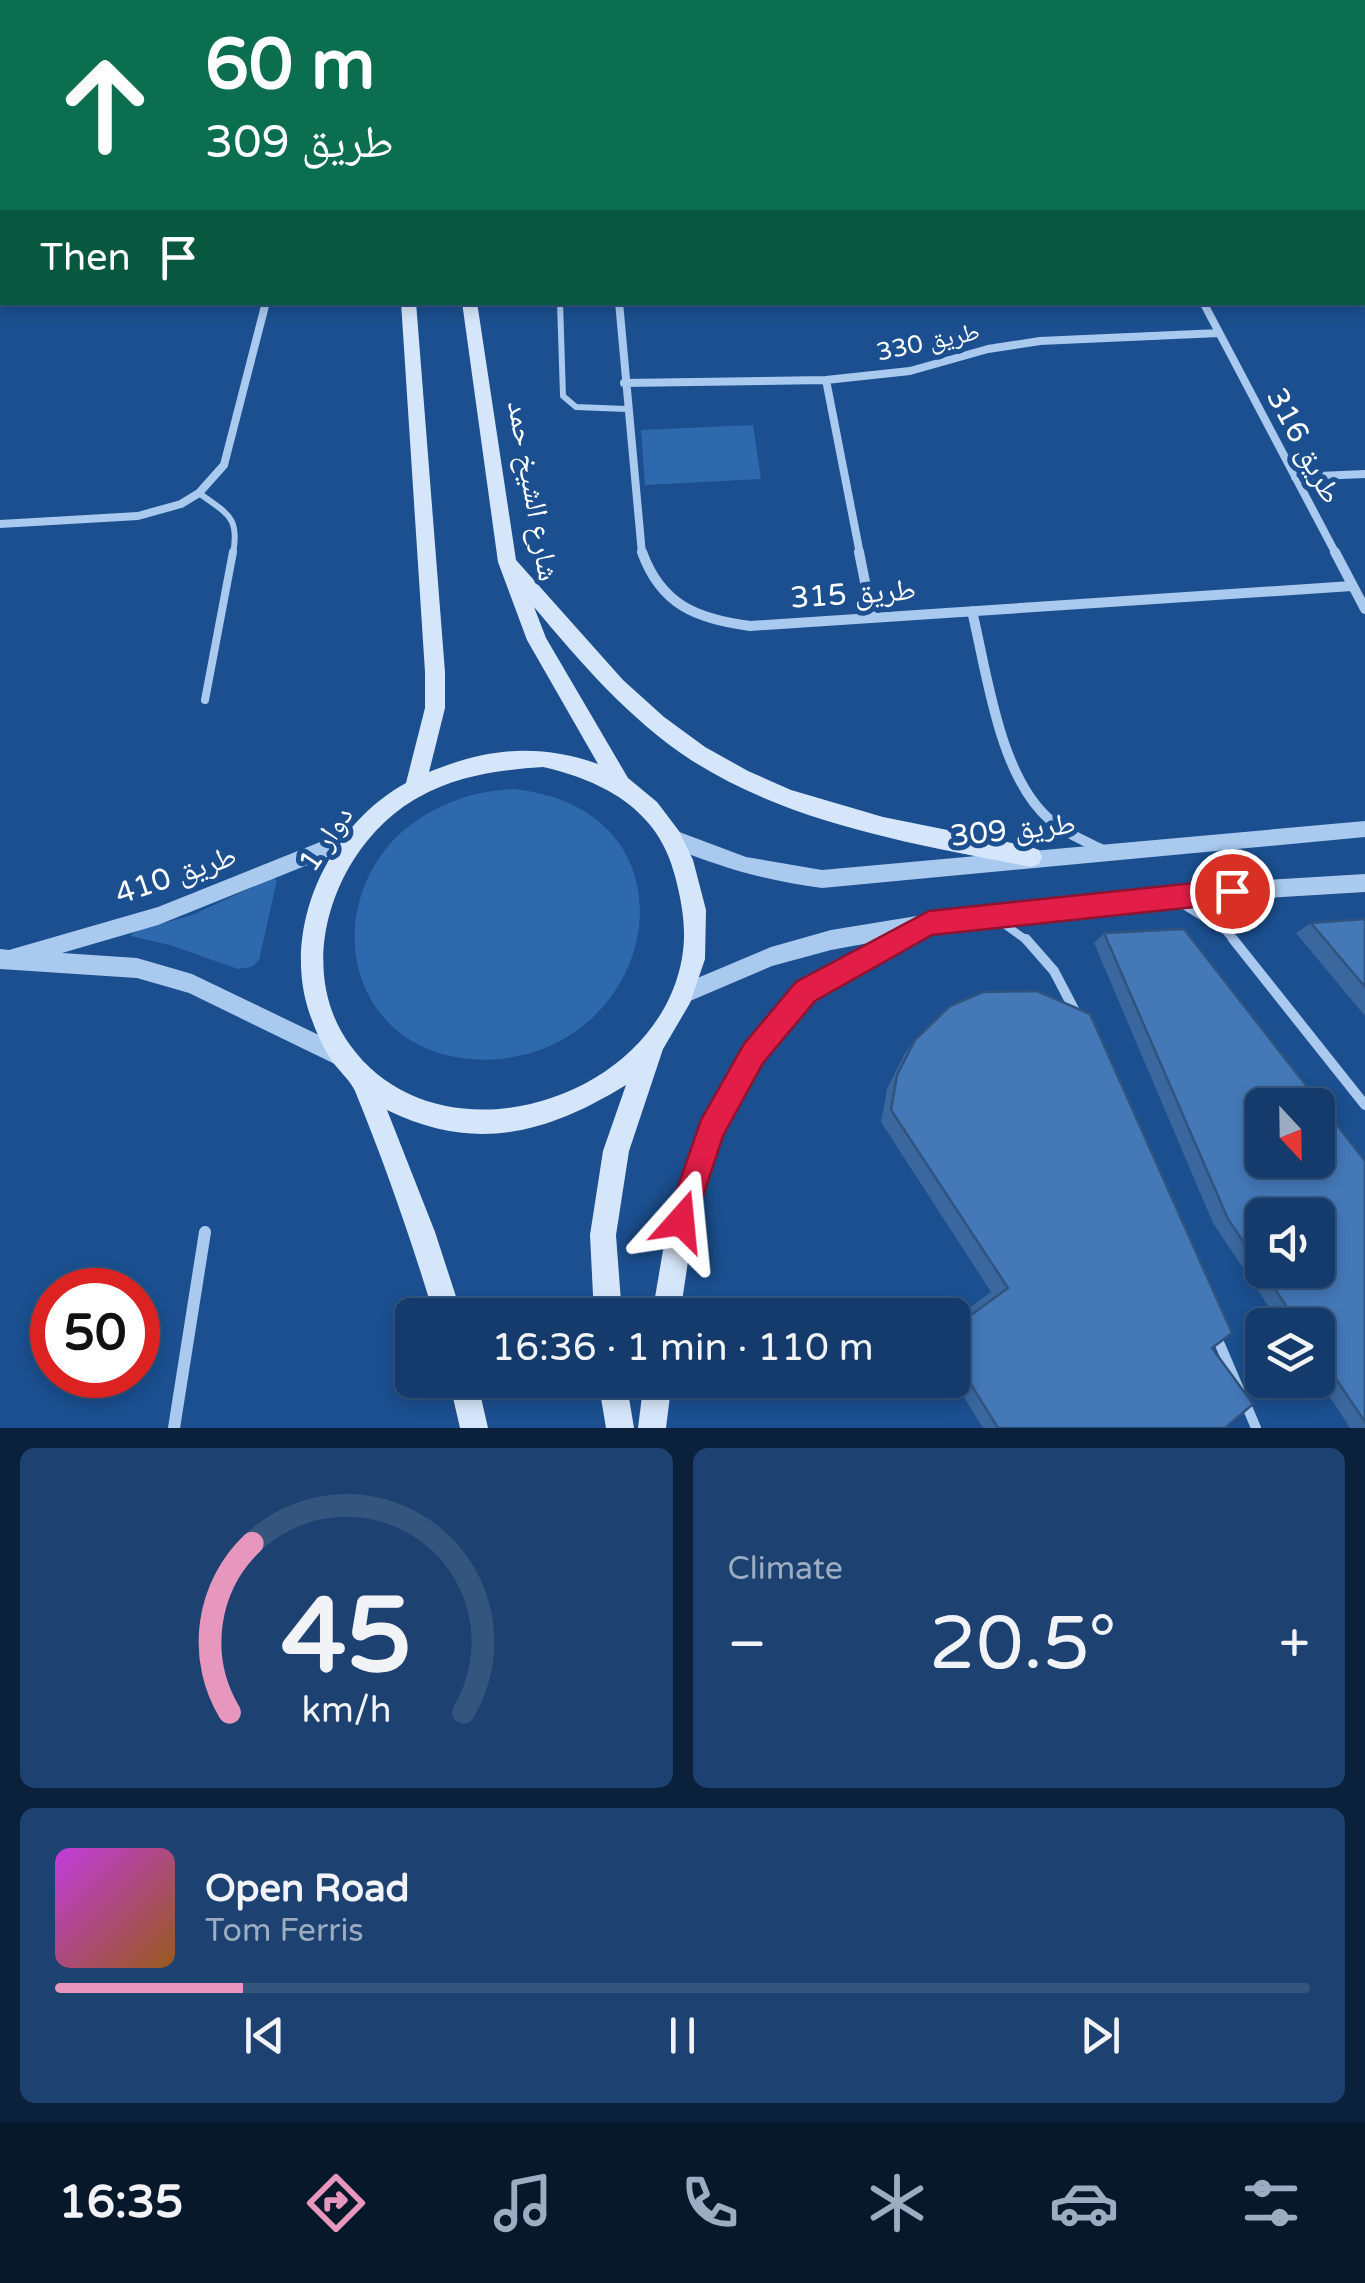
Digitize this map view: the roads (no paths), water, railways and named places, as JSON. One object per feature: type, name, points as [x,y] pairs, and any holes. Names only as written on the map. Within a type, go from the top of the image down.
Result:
[{"type":"main road","points":[[408,305],[435,672],[435,708],[415,787]]},
{"type":"main road","name":"شارع الشيخ حمد","points":[[468,305],[506,562],[537,640],[622,786]]},
{"type":"main road","points":[[506,562],[621,692],[704,757],[754,784],[809,806],[867,823],[1031,857]]},
{"type":"main road","name":"دوار 1","points":[[543,758],[583,768],[622,786],[651,809],[674,839],[693,886],[697,940],[683,994],[652,1045],[613,1083],[564,1110],[510,1124],[455,1123],[404,1108],[362,1079],[343,1058],[320,1015],[311,969],[314,922],[330,877],[355,837],[383,809],[415,787],[456,768],[499,759],[543,758]]},
{"type":"main road","points":[[669,1298],[681,1221],[711,1130],[753,1054],[805,992],[929,923]]},
{"type":"main road","points":[[607,1298],[604,1235],[616,1151],[652,1045]]},
{"type":"main road","points":[[362,1079],[422,1232],[443,1298]]},
{"type":"main road","points":[[467,1398],[474,1428]]},
{"type":"main road","points":[[615,1398],[620,1428]]},
{"type":"main road","points":[[652,1428],[656,1398]]},
{"type":"street","points":[[0,524],[138,516],[181,504],[199,493],[224,465],[265,305]]},
{"type":"street","name":"طريق 315","points":[[619,305],[642,554],[656,588],[683,611],[712,622],[750,626],[1352,586]]},
{"type":"street","name":"طريق 316","points":[[1206,305],[1365,609]]},
{"type":"street","name":"طريق 330","points":[[624,383],[826,380],[910,371],[988,349],[1040,341],[1219,332]]},
{"type":"street","points":[[826,380],[872,618]]},
{"type":"street","points":[[1295,476],[1365,474]]},
{"type":"street","points":[[972,610],[1009,750],[1030,796],[1059,826],[1104,850]]},
{"type":"street","name":"طريق 309","points":[[674,839],[724,862],[764,872],[822,879],[1365,828]]},
{"type":"street","name":"طريق 410","points":[[7,959],[158,916],[355,837]]},
{"type":"street","points":[[683,994],[771,956],[831,940],[929,923],[1165,896],[1365,883]]},
{"type":"street","name":"طريق 410","points":[[7,959],[137,968],[192,984],[343,1058]]},
{"type":"street","points":[[174,1428],[204,1232]]},
{"type":"lane","points":[[560,305],[563,396],[576,407],[626,409]]},
{"type":"lane","points":[[199,493],[232,518],[236,532],[205,700]]},
{"type":"lane","points":[[1165,896],[1186,904],[1226,931],[1365,1104]]},
{"type":"lane","points":[[993,917],[1012,927],[1045,959],[1066,988],[1081,1024]]},
{"type":"lane","points":[[1208,1317],[1256,1428]]}]
